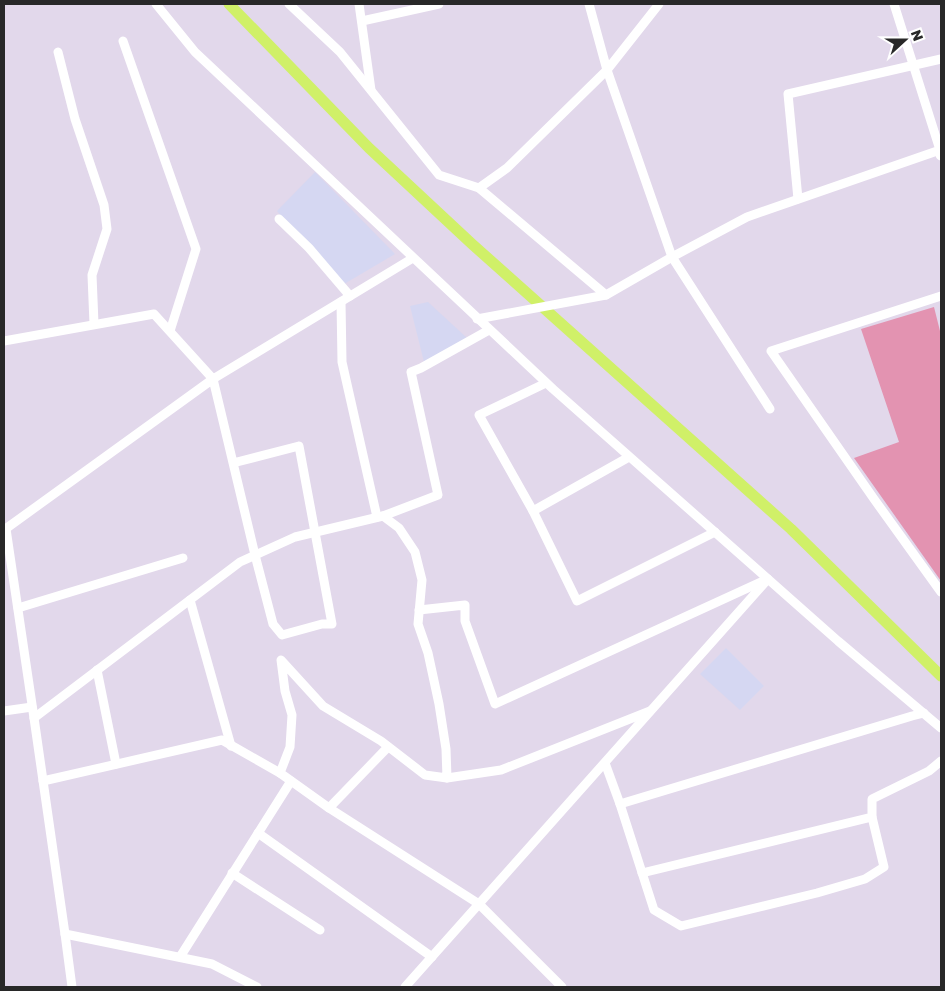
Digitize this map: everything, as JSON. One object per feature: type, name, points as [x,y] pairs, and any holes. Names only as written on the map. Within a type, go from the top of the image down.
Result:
[{"type":"street","points":[[156,4],[195,52],[546,383],[838,641],[941,728]]},
{"type":"street","points":[[289,4],[340,52],[439,175],[479,188],[606,295]]},
{"type":"street","points":[[359,4],[371,90]]},
{"type":"street","points":[[362,21],[439,4]]},
{"type":"street","points":[[589,4],[607,70],[672,257],[770,409]]},
{"type":"street","points":[[479,188],[507,168],[607,70],[659,4]]},
{"type":"street","points":[[477,319],[606,295],[747,217],[941,152],[894,4]]},
{"type":"street","points":[[123,41],[196,250],[170,331]]},
{"type":"street","points":[[58,52],[75,119],[104,205],[107,229],[92,275],[94,324]]},
{"type":"street","points":[[798,199],[788,94],[941,59]]},
{"type":"street","points":[[279,219],[309,248],[350,296]]},
{"type":"street","points":[[72,987],[18,608],[5,530],[213,380],[413,258]]},
{"type":"street","points":[[941,296],[771,351],[941,592]]},
{"type":"street","points":[[341,302],[342,362],[380,516],[399,528],[415,552],[422,580],[418,624],[428,652],[439,704],[446,749],[447,778]]},
{"type":"street","points":[[4,341],[154,314],[213,380],[255,555],[274,624],[282,635],[322,624],[332,624],[298,446],[233,463]]},
{"type":"street","points":[[34,718],[240,562],[295,537],[380,516],[438,495],[411,372],[489,330]]},
{"type":"street","points":[[546,383],[479,415],[532,511],[577,601],[715,532]]},
{"type":"street","points":[[532,511],[629,457]]},
{"type":"street","points":[[18,608],[183,558]]},
{"type":"street","points":[[419,610],[465,605],[465,621],[495,704],[768,579]]},
{"type":"street","points":[[405,987],[768,579]]},
{"type":"street","points":[[190,600],[231,746]]},
{"type":"street","points":[[280,773],[290,747],[292,716],[285,691],[281,660],[324,706],[381,741],[425,775],[447,778],[501,770],[651,710]]},
{"type":"street","points":[[97,670],[116,764]]},
{"type":"street","points":[[4,711],[32,707]]},
{"type":"street","points":[[620,804],[924,713]]},
{"type":"street","points":[[43,781],[222,740],[280,773],[330,808],[480,904],[562,987]]},
{"type":"street","points":[[330,808],[388,747]]},
{"type":"street","points":[[605,762],[654,910],[681,926],[807,896],[865,879],[884,867],[872,817],[872,799],[929,770],[941,761]]},
{"type":"street","points":[[180,957],[291,781]]},
{"type":"street","points":[[642,873],[872,817]]},
{"type":"street","points":[[258,834],[432,958]]},
{"type":"street","points":[[232,874],[320,930]]},
{"type":"street","points":[[65,934],[212,964],[257,987]]},
{"type":"shaded area","points":[[315,172],[395,254],[339,287],[277,211]]},
{"type":"shaded area","points":[[428,302],[467,338],[424,362],[410,306]]},
{"type":"shaded area","points":[[934,307],[941,335],[941,581],[854,458],[899,442],[861,329]]},
{"type":"shaded area","points":[[726,648],[764,686],[740,710],[700,674]]},
{"type":"waterway","points":[[229,4],[369,148],[472,244],[791,529],[941,676]]}]
